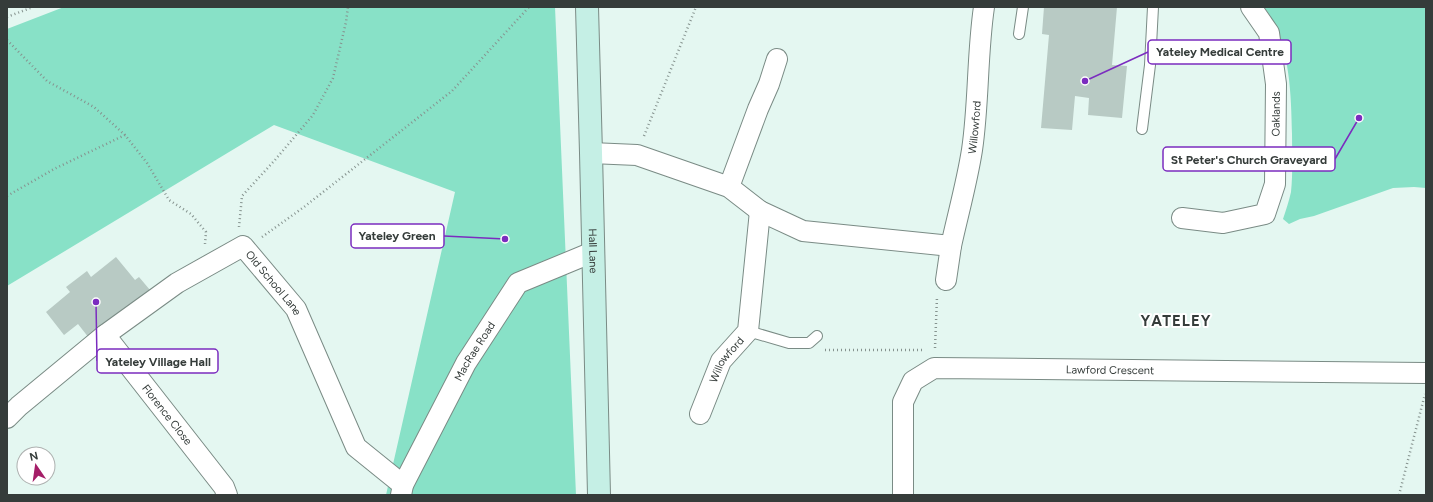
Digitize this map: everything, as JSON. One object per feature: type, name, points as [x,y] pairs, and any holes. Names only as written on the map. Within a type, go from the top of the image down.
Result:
[{"type":"street","name":"Hall Lane","points":[[587,7],[592,153],[599,495]]},
{"type":"street","name":"Willowford","points":[[946,280],[951,246],[972,150],[980,61],[980,32],[984,7]]},
{"type":"street","name":"Oaklands","points":[[1182,218],[1223,223],[1265,214],[1275,184],[1276,84],[1268,34],[1251,7]]},
{"type":"street","points":[[729,187],[758,109],[769,84],[777,59]]},
{"type":"street","points":[[592,153],[637,155],[729,187],[760,211],[803,231],[951,246]]},
{"type":"street","name":"Willowford","points":[[700,414],[721,362],[748,331],[760,211]]},
{"type":"street","name":"Old School Lane","points":[[7,418],[19,406],[105,335],[177,283],[202,268],[245,248],[296,309],[356,447],[402,490]]},
{"type":"street","name":"MacRae Road","points":[[402,490],[466,363],[518,282],[594,252]]},
{"type":"street","name":"Florence Close","points":[[105,335],[224,487],[227,495]]},
{"type":"street","points":[[903,495],[903,402],[913,380],[934,359]]},
{"type":"street","name":"Lawford Crescent","points":[[934,359],[1426,373]]},
{"type":"lane","points":[[1019,34],[1023,7]]},
{"type":"lane","points":[[1142,129],[1150,65],[1153,7]]},
{"type":"lane","points":[[748,331],[789,343],[809,343],[817,336]]},
{"type":"path","points":[[7,17],[33,7]]},
{"type":"path","points":[[348,7],[333,78],[313,115],[242,196],[239,231],[245,248],[262,238],[304,207],[452,92],[529,7]]},
{"type":"path","points":[[637,155],[696,7]]},
{"type":"path","points":[[7,40],[47,81],[94,107],[125,135],[147,163],[169,200],[191,214],[206,232],[202,268]]},
{"type":"path","points":[[7,196],[54,169],[125,135]]},
{"type":"path","points":[[809,343],[821,350],[934,359],[937,288],[946,280]]},
{"type":"path","points":[[1399,495],[1426,392]]},
{"type":"green space","points":[[64,7],[555,7],[576,495],[386,495],[455,192],[274,125],[7,286],[7,29]]},
{"type":"green space","points":[[1264,7],[1426,7],[1426,188],[1393,188],[1289,224],[1283,219],[1291,192],[1292,178],[1292,117],[1290,84],[1284,51],[1279,36],[1273,21]]},
{"type":"building","points":[[1044,7],[1117,7],[1112,65],[1127,66],[1122,118],[1088,115],[1089,98],[1075,96],[1072,130],[1041,128],[1049,35],[1042,34]]},
{"type":"building","points":[[116,257],[135,280],[139,277],[150,290],[89,338],[78,324],[64,335],[46,312],[70,292],[66,287],[87,271],[91,277]]},
{"type":"place","name":"Yateley Medical Centre","points":[[1085,81]]},
{"type":"place","name":"St Peter's Church Graveyard","points":[[1359,118]]},
{"type":"place","name":"Yateley Green","points":[[505,239]]},
{"type":"place","name":"Yateley Village Hall","points":[[96,302]]},
{"type":"district","name":"YATELEY","points":[[1176,321]]}]
